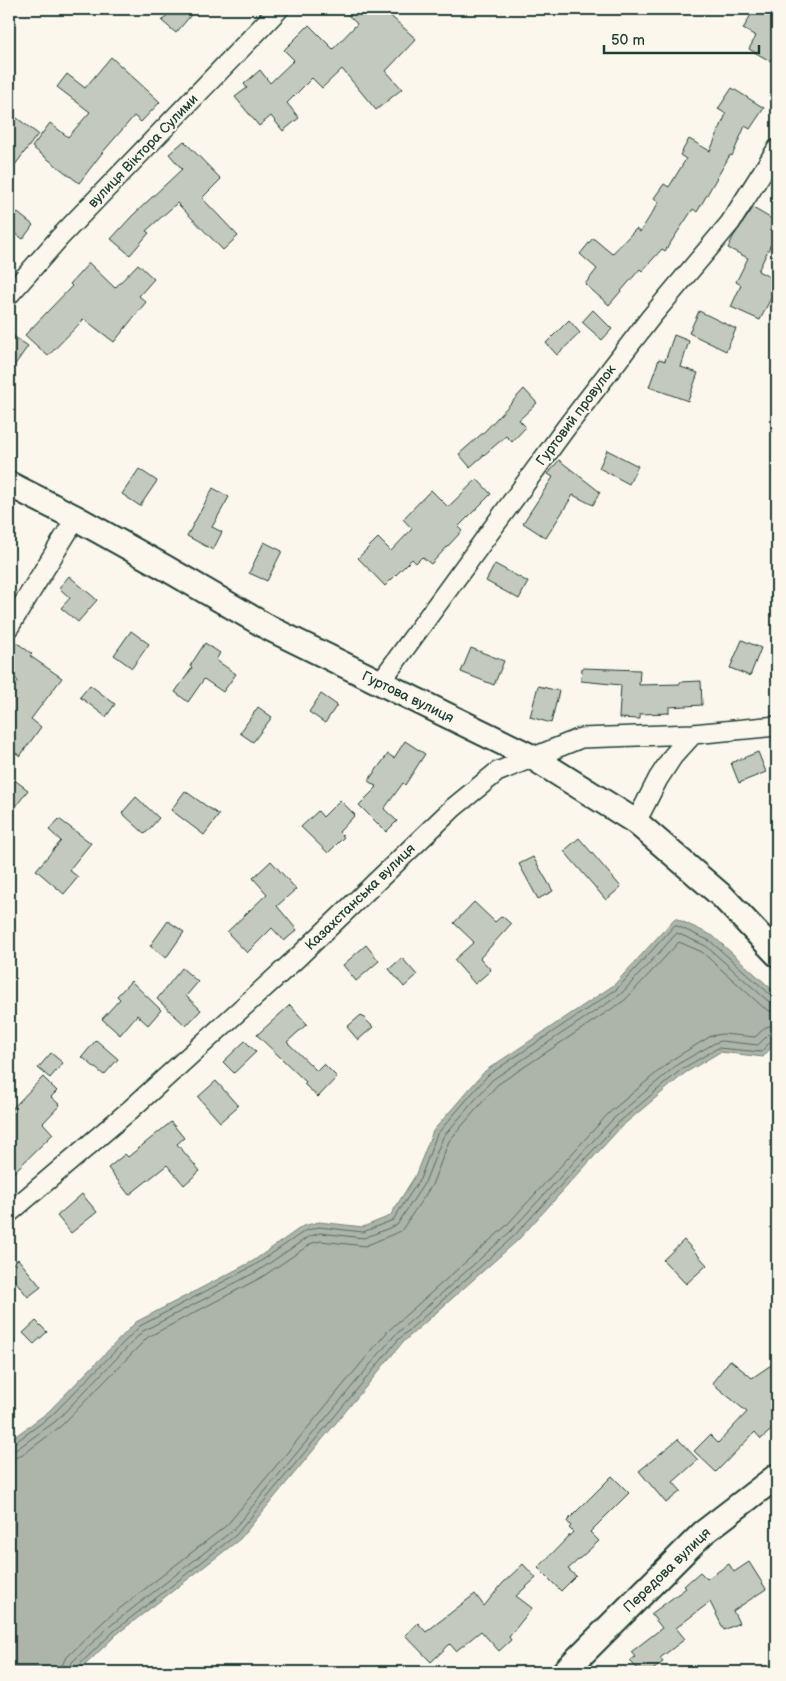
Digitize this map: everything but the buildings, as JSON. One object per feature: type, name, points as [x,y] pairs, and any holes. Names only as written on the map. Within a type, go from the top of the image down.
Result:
[{"type":"street","name":"вулиця Віктора Сулими","points":[[9,295],[60,237],[279,9]]},
{"type":"street","name":"Гуртовий провулок","points":[[379,684],[565,429],[651,317],[730,223],[777,149]]},
{"type":"street","name":"Гуртова вулиця","points":[[9,484],[76,518],[269,628],[379,684],[532,757],[636,822],[723,897],[777,954]]},
{"type":"street","points":[[9,627],[76,518]]},
{"type":"street","name":"Казахстанська вулиця","points":[[9,1213],[130,1110],[290,964],[453,808],[497,772],[581,738],[693,734],[777,726]]},
{"type":"street","points":[[636,822],[658,778],[673,756],[693,734]]},
{"type":"street","name":"Передова вулиця","points":[[564,1672],[703,1533],[777,1476]]},
{"type":"water","points":[[675,918],[713,936],[777,994],[777,1041],[763,1057],[720,1052],[685,1073],[621,1127],[518,1240],[402,1343],[240,1539],[117,1634],[78,1672],[9,1672],[9,1441],[48,1412],[136,1322],[253,1261],[303,1226],[319,1222],[363,1227],[390,1216],[415,1176],[433,1131],[485,1071],[614,985]]}]
